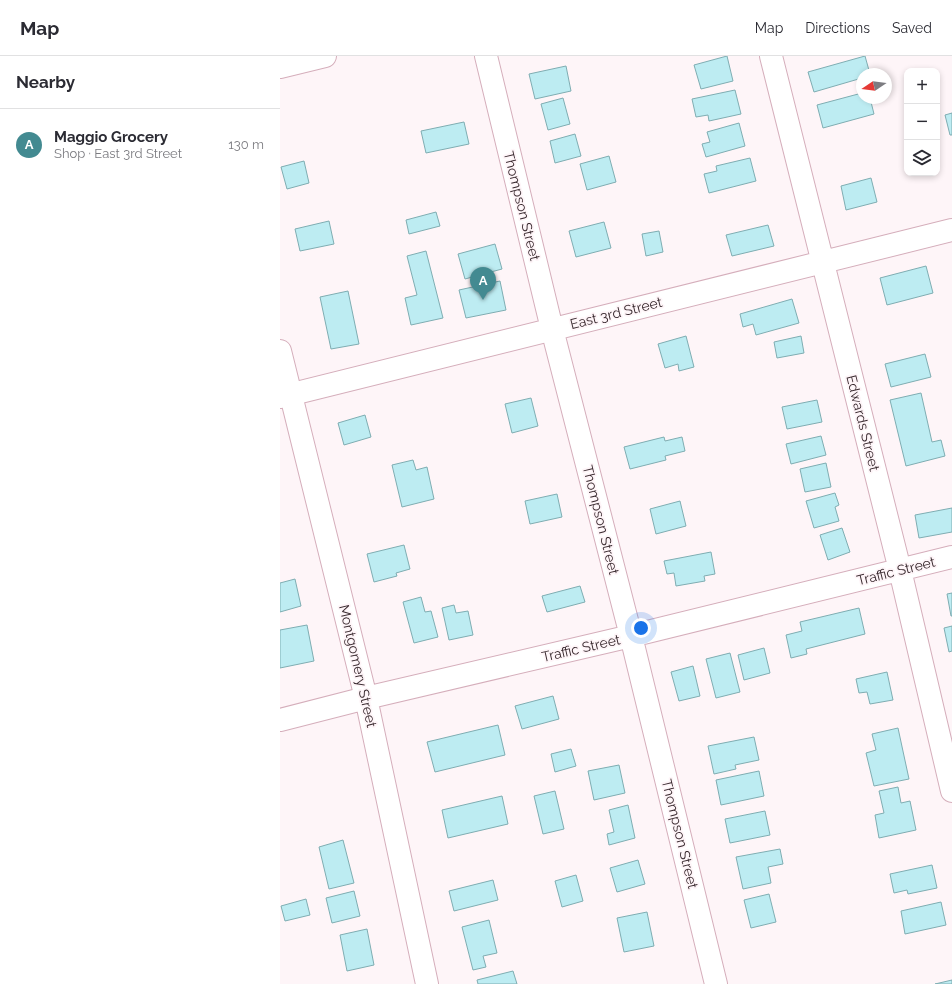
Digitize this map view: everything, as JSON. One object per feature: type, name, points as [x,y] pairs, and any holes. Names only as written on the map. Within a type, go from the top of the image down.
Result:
[{"type":"street","points":[[280,67],[325,56]]},
{"type":"street","name":"Thompson Street","points":[[486,56],[552,329],[631,636],[716,984]]},
{"type":"street","name":"Edwards Street","points":[[771,56],[900,570],[952,791]]},
{"type":"street","name":"East 3rd Street","points":[[286,395],[952,230]]},
{"type":"street","name":"Montgomery Street","points":[[280,351],[286,395],[366,698],[427,984]]},
{"type":"street","name":"Traffic Street","points":[[280,720],[952,557]]},
{"type":"building","points":[[727,56],[733,81],[701,89],[694,65]]},
{"type":"building","points":[[865,56],[868,68],[856,68],[856,80],[814,92],[808,72]]},
{"type":"building","points":[[566,66],[571,91],[535,99],[529,74]]},
{"type":"building","points":[[735,90],[741,114],[709,121],[708,115],[696,117],[692,99]]},
{"type":"building","points":[[856,95],[856,104],[872,104],[874,114],[823,128],[817,105]]},
{"type":"building","points":[[563,98],[570,124],[548,130],[541,104]]},
{"type":"building","points":[[952,113],[952,135],[950,135],[945,115]]},
{"type":"building","points":[[464,122],[469,144],[426,153],[421,131]]},
{"type":"building","points":[[739,123],[745,146],[706,157],[702,144],[710,142],[707,132]]},
{"type":"building","points":[[575,134],[581,156],[555,163],[550,141]]},
{"type":"building","points":[[609,156],[616,182],[587,190],[580,164]]},
{"type":"building","points":[[750,158],[756,181],[709,193],[704,174],[717,171],[716,166]]},
{"type":"building","points":[[304,161],[309,183],[287,189],[281,167]]},
{"type":"building","points":[[871,178],[877,202],[846,210],[841,186]]},
{"type":"building","points":[[436,212],[440,226],[409,234],[406,220]]},
{"type":"building","points":[[329,221],[334,244],[300,251],[295,229]]},
{"type":"building","points":[[604,222],[611,248],[576,257],[569,231]]},
{"type":"building","points":[[768,225],[774,246],[732,256],[726,235]]},
{"type":"building","points":[[659,231],[663,252],[646,256],[642,234]]},
{"type":"building","points":[[495,244],[502,269],[465,279],[458,254]]},
{"type":"building","points":[[426,251],[443,318],[411,325],[405,298],[417,295],[407,256]]},
{"type":"building","points":[[926,266],[933,293],[887,305],[880,278]]},
{"type":"building","points":[[500,281],[506,310],[466,318],[459,290]]},
{"type":"building","points":[[348,291],[359,344],[331,349],[320,297]]},
{"type":"building","points":[[792,299],[799,323],[756,335],[753,324],[743,327],[740,314]]},
{"type":"building","points":[[686,336],[694,367],[679,371],[678,364],[665,368],[658,344]]},
{"type":"building","points":[[801,336],[804,353],[777,358],[774,342]]},
{"type":"building","points":[[925,354],[931,377],[891,387],[885,364]]},
{"type":"building","points":[[921,393],[932,442],[941,440],[945,456],[906,466],[890,400]]},
{"type":"building","points":[[531,398],[538,426],[512,433],[505,404]]},
{"type":"building","points":[[817,400],[822,422],[787,429],[782,407]]},
{"type":"building","points":[[365,415],[371,437],[344,445],[338,423]]},
{"type":"building","points":[[821,436],[826,455],[791,464],[786,444]]},
{"type":"building","points":[[664,437],[665,441],[682,437],[685,451],[665,456],[666,460],[630,469],[624,447]]},
{"type":"building","points":[[413,460],[416,470],[427,467],[434,499],[402,507],[392,465]]},
{"type":"building","points":[[826,463],[831,487],[805,492],[800,469]]},
{"type":"building","points":[[835,493],[839,505],[835,507],[839,521],[814,528],[806,501]]},
{"type":"building","points":[[557,494],[562,517],[530,524],[525,501]]},
{"type":"building","points":[[680,501],[686,526],[656,534],[650,509]]},
{"type":"building","points":[[952,508],[952,532],[919,538],[915,515]]},
{"type":"building","points":[[842,528],[850,552],[828,560],[820,535]]},
{"type":"building","points":[[404,545],[410,569],[396,573],[397,576],[374,582],[367,554]]},
{"type":"building","points":[[711,552],[715,574],[704,576],[705,581],[676,586],[674,573],[667,574],[664,561]]},
{"type":"building","points":[[295,579],[301,606],[280,612],[280,583]]},
{"type":"building","points":[[580,586],[585,602],[547,612],[542,596]]},
{"type":"building","points":[[952,593],[952,616],[951,616],[947,594]]},
{"type":"building","points":[[421,597],[425,612],[431,611],[438,637],[414,643],[403,602]]},
{"type":"building","points":[[454,605],[456,613],[468,611],[473,635],[449,640],[442,608]]},
{"type":"building","points":[[859,608],[865,634],[806,649],[807,654],[791,658],[786,635],[802,631],[800,622]]},
{"type":"building","points":[[307,625],[314,661],[280,668],[280,630]]},
{"type":"building","points":[[952,626],[952,651],[949,652],[944,628]]},
{"type":"building","points":[[764,648],[770,673],[744,680],[738,655]]},
{"type":"building","points":[[730,653],[740,692],[716,698],[706,659]]},
{"type":"building","points":[[693,666],[700,696],[679,701],[671,672]]},
{"type":"building","points":[[887,672],[893,700],[870,704],[867,692],[859,693],[856,679]]},
{"type":"building","points":[[553,696],[559,719],[522,729],[515,706]]},
{"type":"building","points":[[498,725],[505,755],[435,772],[427,742]]},
{"type":"building","points":[[898,728],[909,779],[874,786],[866,753],[876,750],[872,734]]},
{"type":"building","points":[[754,737],[759,760],[735,765],[736,769],[714,774],[708,746]]},
{"type":"building","points":[[571,749],[576,766],[555,772],[551,754]]},
{"type":"building","points":[[619,765],[625,793],[594,800],[588,771]]},
{"type":"building","points":[[759,771],[764,796],[721,805],[716,780]]},
{"type":"building","points":[[898,787],[901,803],[910,801],[916,830],[879,838],[875,815],[884,813],[879,791]]},
{"type":"building","points":[[555,791],[564,829],[543,834],[534,796]]},
{"type":"building","points":[[502,796],[508,824],[448,838],[442,810]]},
{"type":"building","points":[[628,805],[635,838],[609,845],[607,834],[614,832],[609,810]]},
{"type":"building","points":[[765,811],[770,835],[730,843],[725,819]]},
{"type":"building","points":[[343,840],[354,883],[329,889],[319,847]]},
{"type":"building","points":[[780,849],[783,864],[768,867],[771,883],[743,889],[736,857]]},
{"type":"building","points":[[638,860],[645,884],[617,892],[610,868]]},
{"type":"building","points":[[932,865],[937,888],[908,894],[907,890],[894,893],[890,874]]},
{"type":"building","points":[[576,875],[583,901],[562,907],[555,881]]},
{"type":"building","points":[[493,880],[498,900],[454,911],[449,891]]},
{"type":"building","points":[[354,891],[360,916],[332,923],[326,898]]},
{"type":"building","points":[[769,894],[776,922],[751,928],[744,900]]},
{"type":"building","points":[[306,899],[310,915],[285,921],[281,906]]},
{"type":"building","points":[[941,902],[946,925],[905,934],[901,911]]},
{"type":"building","points":[[647,912],[654,946],[624,952],[617,918]]},
{"type":"building","points":[[489,920],[497,953],[483,956],[486,967],[473,970],[462,927]]},
{"type":"building","points":[[367,929],[374,965],[347,971],[340,935]]},
{"type":"building","points":[[513,971],[517,984],[478,984],[477,980]]},
{"type":"building","points":[[952,980],[952,984],[935,984]]},
{"type":"place","name":"Maggio Grocery","points":[[483,300]]}]
